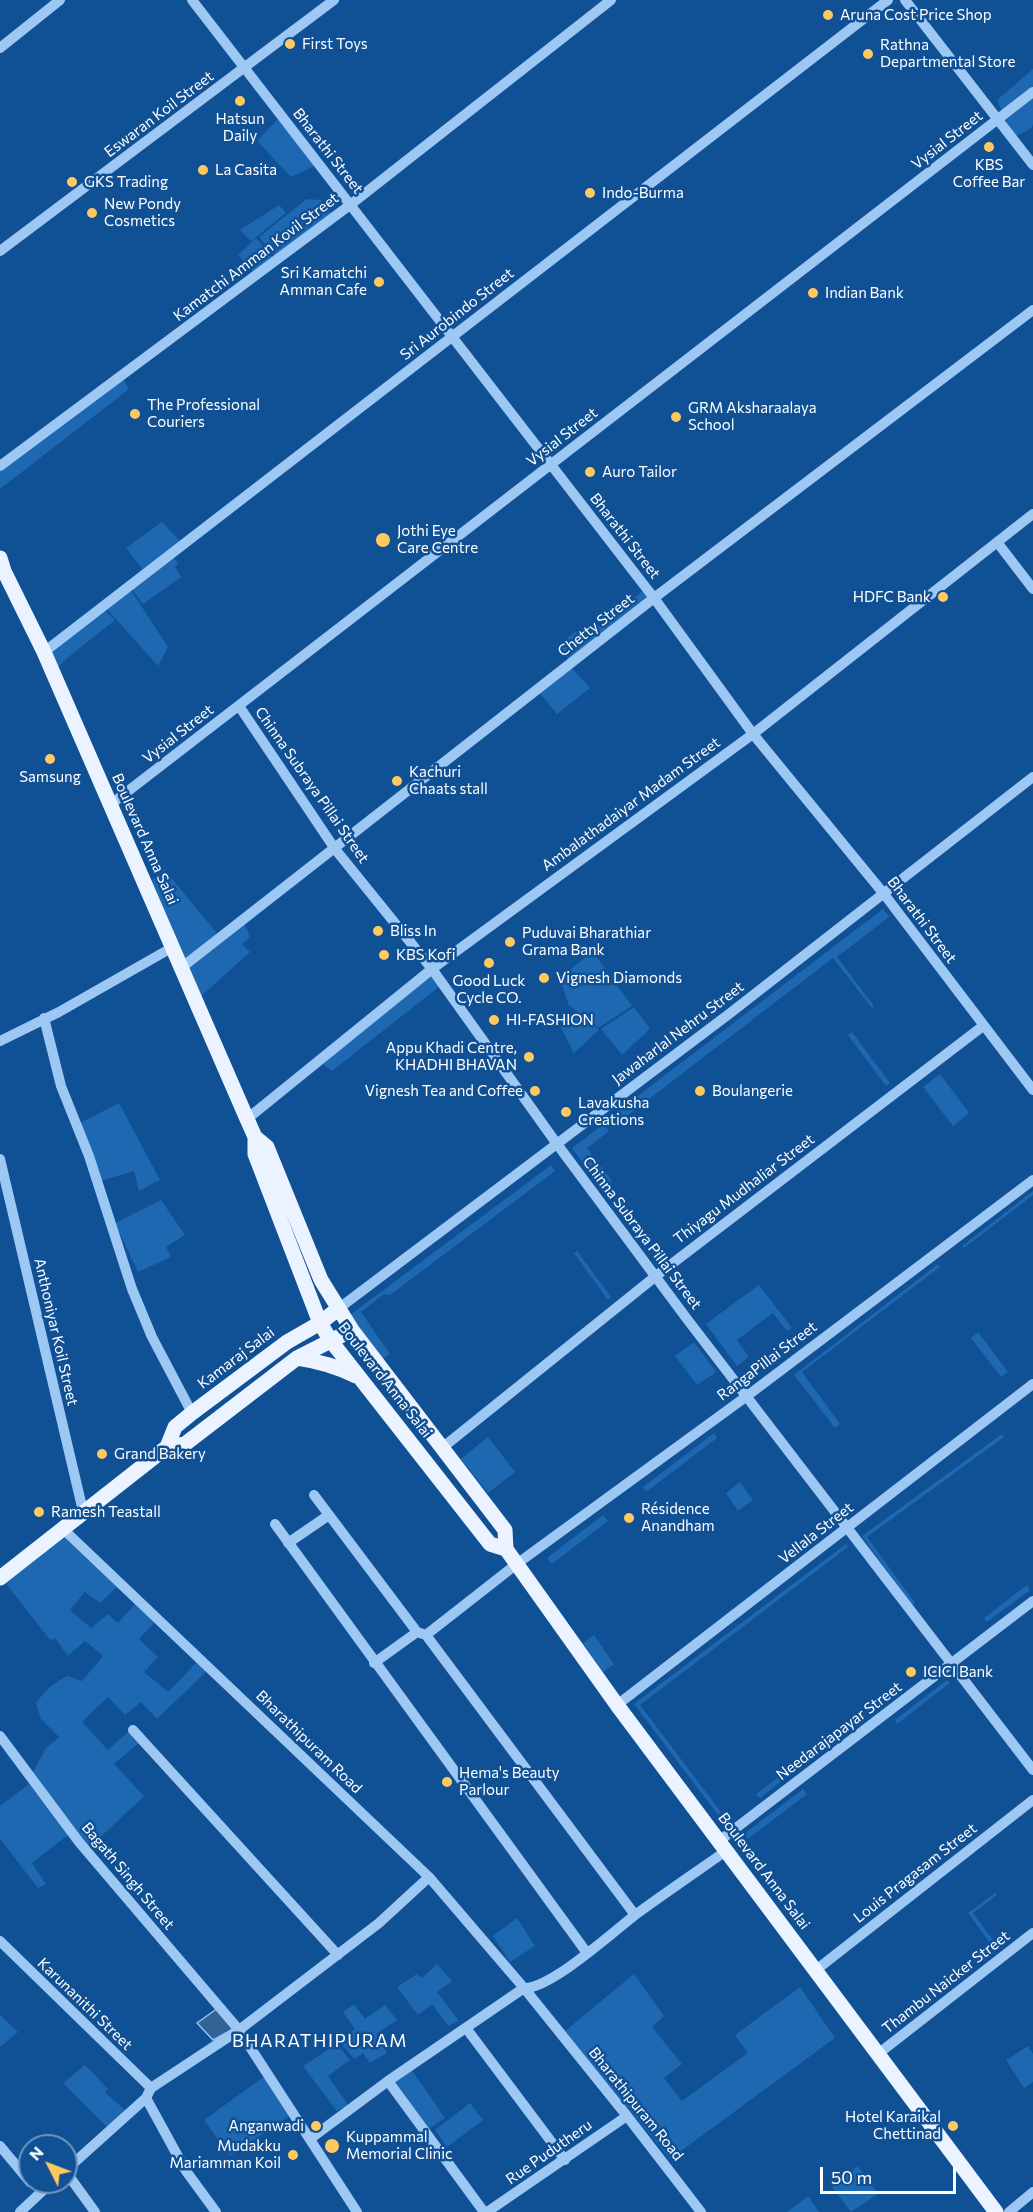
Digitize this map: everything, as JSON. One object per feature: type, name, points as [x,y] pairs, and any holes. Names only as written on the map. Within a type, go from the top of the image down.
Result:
[{"type":"main road","name":"Boulevard Anna Salai","points":[[0,558],[4,571],[44,652],[255,1137],[255,1154],[320,1323],[331,1341],[490,1544],[507,1549]]},
{"type":"main road","name":"Boulevard Anna Salai","points":[[255,1137],[267,1147],[321,1280],[352,1330],[505,1530],[507,1549],[617,1705],[996,2212]]},
{"type":"main road","name":"Kamaraj Salai","points":[[167,1447],[175,1427],[192,1413],[287,1342],[320,1323],[338,1309]]},
{"type":"main road","name":"Kamaraj Salai","points":[[0,1578],[167,1447],[185,1444],[297,1358],[352,1330]]},
{"type":"main road","points":[[297,1358],[340,1367],[361,1379]]},
{"type":"street","points":[[0,48],[60,0]]},
{"type":"street","name":"Bharathi Street","points":[[192,0],[654,598],[753,734],[884,894],[1033,1090]]},
{"type":"street","name":"Eswaran Koil Street","points":[[0,251],[334,0]]},
{"type":"street","name":"Kamatchi Amman Kovil Street","points":[[0,466],[350,205],[611,0]]},
{"type":"street","name":"Sri Aurobindo Street","points":[[44,652],[888,0]]},
{"type":"street","points":[[905,0],[1033,165]]},
{"type":"street","name":"Vysial Street","points":[[110,805],[1033,92]]},
{"type":"street","name":"Chetty Street","points":[[181,968],[654,598],[1033,310]]},
{"type":"street","name":"Ambalathadaiyar Madam Street","points":[[247,1119],[432,969],[753,734],[1033,514]]},
{"type":"street","points":[[997,542],[1033,589]]},
{"type":"street","name":"Chinna Subraya Pillai Street","points":[[239,706],[335,849],[432,969],[557,1144],[656,1276],[1033,1770]]},
{"type":"street","name":"Jawaharlal Nehru Street","points":[[338,1309],[884,894],[1033,777]]},
{"type":"street","points":[[0,1041],[173,947]]},
{"type":"street","points":[[44,1018],[62,1086],[89,1156],[132,1289],[152,1337],[192,1413]]},
{"type":"street","name":"Thiyagu Mudhaliar Street","points":[[442,1448],[656,1276],[983,1026]]},
{"type":"street","name":"Anthoniyar Koil Street","points":[[0,1159],[3,1187],[83,1511]]},
{"type":"street","name":"RangaPillai Street","points":[[374,1663],[422,1634],[747,1396],[1033,1180]]},
{"type":"street","name":"Vellala Street","points":[[617,1705],[1033,1384]]},
{"type":"street","points":[[314,1495],[635,1916]]},
{"type":"street","points":[[288,1543],[329,1515]]},
{"type":"street","points":[[275,1524],[586,1953]]},
{"type":"street","name":"Bharathipuram Road","points":[[62,1528],[429,1877],[524,1988],[627,2116],[700,2212]]},
{"type":"street","name":"Needarajapayar Street","points":[[723,1846],[1033,1601]]},
{"type":"street","points":[[134,1730],[338,1955]]},
{"type":"street","name":"Bagath Singh Street","points":[[0,1736],[79,1842],[239,2030],[357,2212]]},
{"type":"street","name":"Louis Pragasam Street","points":[[816,1970],[1033,1800]]},
{"type":"street","points":[[310,2139],[388,2081],[524,1988],[533,1989],[555,1976],[723,1846]]},
{"type":"street","points":[[78,2160],[148,2093],[239,2030],[338,1955],[379,1923],[429,1877]]},
{"type":"street","name":"Thambu Naicker Street","points":[[878,2054],[1033,1933]]},
{"type":"street","name":"Karunanithi Street","points":[[0,1941],[148,2093],[186,2171],[216,2212]]},
{"type":"street","points":[[466,2028],[565,2160]]},
{"type":"street","points":[[388,2081],[486,2212]]},
{"type":"street","name":"Rue Pudutheru","points":[[486,2212],[627,2116]]},
{"type":"street","points":[[0,2146],[18,2168]]},
{"type":"street","points":[[78,2188],[95,2212]]},
{"type":"street","points":[[1009,2212],[1033,2192]]},
{"type":"street","points":[[20,2212],[38,2194]]},
{"type":"shaded area","points":[[1033,69],[1033,125],[1016,136],[1008,125],[997,100]]},
{"type":"shaded area","points":[[278,119],[317,165],[291,177],[257,141]]},
{"type":"shaded area","points":[[307,199],[321,200],[333,215],[275,257],[259,237]]},
{"type":"shaded area","points":[[279,205],[286,213],[251,241],[240,230]]},
{"type":"shaded area","points":[[256,238],[274,259],[254,273],[238,255]]},
{"type":"shaded area","points":[[123,379],[129,389],[0,489],[0,468]]},
{"type":"shaded area","points":[[162,522],[182,543],[144,571],[126,548]]},
{"type":"shaded area","points":[[172,555],[178,563],[175,567],[181,577],[143,604],[131,588]]},
{"type":"shaded area","points":[[130,589],[168,647],[158,666],[106,608]]},
{"type":"shaded area","points":[[644,590],[652,598],[570,661],[559,647],[561,642],[577,631],[587,635]]},
{"type":"shaded area","points":[[104,609],[115,620],[56,669],[47,652]]},
{"type":"shaded area","points":[[570,666],[590,688],[557,714],[538,691]]},
{"type":"shaded area","points":[[164,869],[220,937],[182,966],[147,885]]},
{"type":"shaded area","points":[[883,909],[889,917],[837,957],[874,1006],[872,1008],[833,958],[619,1122],[614,1114]]},
{"type":"shaded area","points":[[244,922],[250,937],[242,944],[250,952],[199,998],[184,968]]},
{"type":"shaded area","points":[[593,952],[632,1006],[598,1028],[569,1005],[559,978]]},
{"type":"shaded area","points":[[430,973],[440,986],[332,1071],[321,1063]]},
{"type":"shaded area","points":[[634,1007],[650,1029],[622,1055],[601,1029]]},
{"type":"shaded area","points":[[574,1011],[599,1030],[574,1053],[560,1026]]},
{"type":"shaded area","points":[[852,1032],[890,1083],[886,1086],[848,1035]]},
{"type":"shaded area","points":[[940,1074],[969,1113],[953,1126],[923,1087]]},
{"type":"shaded area","points":[[119,1103],[160,1180],[139,1191],[134,1171],[101,1181],[80,1123]]},
{"type":"shaded area","points":[[604,1124],[609,1131],[587,1148],[612,1181],[602,1189],[572,1148]]},
{"type":"shaded area","points":[[551,1165],[555,1171],[390,1295],[384,1294],[361,1312],[390,1354],[383,1359],[350,1315]]},
{"type":"shaded area","points":[[1033,1191],[1033,1195],[964,1248],[962,1246]]},
{"type":"shaded area","points":[[161,1200],[185,1235],[166,1247],[171,1257],[138,1272],[115,1223]]},
{"type":"shaded area","points":[[577,1251],[611,1297],[608,1300],[574,1253]]},
{"type":"shaded area","points":[[938,1264],[940,1267],[802,1372],[840,1424],[835,1428],[794,1375]]},
{"type":"shaded area","points":[[759,1285],[792,1328],[787,1331],[773,1313],[737,1340],[749,1357],[737,1366],[706,1324]]},
{"type":"shaded area","points":[[978,1332],[1008,1372],[1001,1377],[971,1338]]},
{"type":"shaded area","points":[[694,1342],[716,1372],[697,1385],[675,1356]]},
{"type":"shaded area","points":[[714,1433],[717,1438],[646,1492],[643,1487]]},
{"type":"shaded area","points":[[1002,1434],[1004,1437],[867,1537],[915,1603],[912,1605],[862,1536]]},
{"type":"shaded area","points":[[488,1437],[515,1472],[488,1493],[461,1459]]},
{"type":"shaded area","points":[[740,1482],[753,1500],[738,1511],[726,1493]]},
{"type":"shaded area","points":[[603,1515],[608,1521],[552,1564],[547,1558]]},
{"type":"shaded area","points":[[61,1534],[117,1587],[100,1603],[85,1592],[70,1610],[91,1628],[108,1614],[118,1623],[136,1603],[156,1621],[139,1639],[158,1657],[144,1672],[168,1692],[198,1661],[208,1670],[157,1719],[141,1702],[125,1715],[108,1697],[82,1722],[108,1750],[131,1729],[142,1740],[114,1764],[144,1796],[89,1848],[33,1772],[46,1748],[59,1737],[41,1719],[36,1703],[50,1687],[63,1678],[68,1676],[82,1681],[103,1656],[85,1641],[68,1656],[55,1638],[50,1640],[4,1581]]},
{"type":"shaded area","points":[[846,1544],[848,1547],[640,1705],[721,1812],[718,1815],[634,1704]]},
{"type":"shaded area","points":[[1027,1585],[1030,1590],[987,1622],[984,1618]]},
{"type":"shaded area","points":[[594,1635],[614,1664],[603,1672],[583,1643]]},
{"type":"shaded area","points":[[947,1680],[950,1683],[897,1724],[895,1720]]},
{"type":"shaded area","points":[[806,1756],[808,1760],[760,1798],[756,1794]]},
{"type":"shaded area","points":[[29,1784],[68,1835],[32,1863],[46,1884],[38,1888],[0,1839],[0,1806]]},
{"type":"shaded area","points":[[803,1789],[807,1794],[748,1839],[744,1834]]},
{"type":"shaded area","points":[[995,1893],[997,1895],[973,1913],[996,1944],[993,1947],[968,1913]]},
{"type":"shaded area","points":[[517,1918],[535,1946],[510,1962],[493,1936]]},
{"type":"shaded area","points":[[437,1964],[452,1981],[437,1992],[459,2021],[448,2026],[432,2004],[418,2015],[397,1987],[417,1974],[422,1978]]},
{"type":"shaded area","points":[[634,1974],[664,2016],[652,2027],[682,2064],[664,2078],[682,2101],[748,2053],[735,2035],[800,1987],[835,2038],[670,2159],[565,2031]]},
{"type":"shaded area","points":[[354,2004],[365,2019],[385,2005],[397,2020],[376,2034],[387,2053],[370,2063],[363,2053],[354,2059],[339,2041],[355,2029],[343,2012]]},
{"type":"shaded area","points":[[218,2008],[235,2028],[213,2040],[197,2023]]},
{"type":"shaded area","points":[[0,2015],[18,2032],[0,2047]]},
{"type":"shaded area","points":[[337,2044],[350,2060],[328,2076],[348,2105],[337,2111],[303,2066]]},
{"type":"shaded area","points":[[1028,2046],[1033,2054],[1033,2082],[1024,2088],[1006,2060]]},
{"type":"shaded area","points":[[85,2065],[108,2089],[105,2092],[126,2111],[107,2127],[63,2083]]},
{"type":"shaded area","points":[[411,2069],[445,2118],[427,2130],[390,2081]]},
{"type":"shaded area","points":[[265,2076],[290,2116],[230,2156],[204,2120]]},
{"type":"shaded area","points":[[470,2103],[483,2120],[447,2147],[435,2130]]},
{"type":"shaded area","points":[[858,2166],[878,2194],[851,2212],[832,2187]]},
{"type":"shaded area","points":[[808,2196],[819,2212],[787,2212]]},
{"type":"place","name":"Aruna Cost Price Shop","points":[[828,15]]},
{"type":"place","name":"First Toys","points":[[290,44]]},
{"type":"place","name":"Rathna Departmental Store","points":[[868,54]]},
{"type":"place","name":"Hatsun Daily","points":[[240,101]]},
{"type":"place","name":"KBS Coffee Bar","points":[[989,147]]},
{"type":"place","name":"La Casita","points":[[203,170]]},
{"type":"place","name":"GKS Trading","points":[[72,182]]},
{"type":"place","name":"Indo-Burma","points":[[590,193]]},
{"type":"place","name":"New Pondy Cosmetics","points":[[92,213]]},
{"type":"place","name":"Sri Kamatchi Amman Cafe","points":[[379,282]]},
{"type":"place","name":"Indian Bank","points":[[813,293]]},
{"type":"place","name":"The Professional Couriers","points":[[135,414]]},
{"type":"place","name":"GRM Aksharaalaya School","points":[[676,417]]},
{"type":"place","name":"Auro Tailor","points":[[590,472]]},
{"type":"place","name":"Jothi Eye Care Centre","points":[[383,540]]},
{"type":"place","name":"HDFC Bank","points":[[943,597]]},
{"type":"place","name":"Samsung","points":[[50,759]]},
{"type":"place","name":"Kachuri Chaats stall","points":[[397,781]]},
{"type":"place","name":"Bliss In","points":[[378,931]]},
{"type":"place","name":"Puduvai Bharathiar Grama Bank","points":[[510,942]]},
{"type":"place","name":"KBS Kofi","points":[[384,955]]},
{"type":"place","name":"Good Luck Cycle CO.","points":[[489,963]]},
{"type":"place","name":"Vignesh Diamonds","points":[[544,978]]},
{"type":"place","name":"HI-FASHION","points":[[494,1020]]},
{"type":"place","name":"Appu Khadi Centre, KHADHI BHAVAN","points":[[529,1057]]},
{"type":"place","name":"Vignesh Tea and Coffee","points":[[535,1091]]},
{"type":"place","name":"Boulangerie","points":[[700,1091]]},
{"type":"place","name":"Lavakusha Creations","points":[[566,1112]]},
{"type":"place","name":"Grand Bakery","points":[[102,1454]]},
{"type":"place","name":"Ramesh Teastall","points":[[39,1512]]},
{"type":"place","name":"Résidence Anandham","points":[[629,1518]]},
{"type":"place","name":"ICICI Bank","points":[[911,1672]]},
{"type":"place","name":"Hema's Beauty Parlour","points":[[447,1782]]},
{"type":"place","name":"Anganwadi","points":[[316,2126]]},
{"type":"place","name":"Hotel Karaikal Chettinad","points":[[953,2126]]},
{"type":"place","name":"Kuppammal Memorial Clinic","points":[[332,2146]]},
{"type":"place","name":"Mudakku Mariamman Koil","points":[[293,2155]]},
{"type":"district","name":"BHARATHIPURAM","points":[[320,2041]]}]
